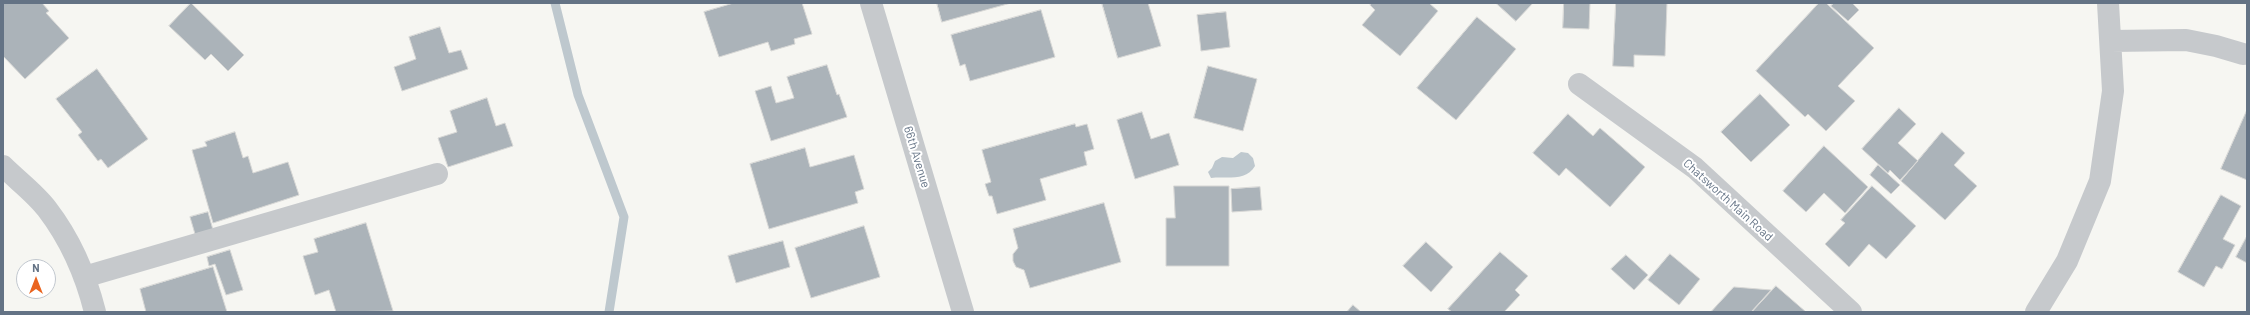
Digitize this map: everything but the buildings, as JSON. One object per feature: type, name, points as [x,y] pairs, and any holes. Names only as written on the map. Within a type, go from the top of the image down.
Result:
[{"type":"street","name":"66th Avenue","points":[[871,3],[963,312]]},
{"type":"street","points":[[2036,312],[2067,261],[2100,181],[2113,91],[2108,3]]},
{"type":"street","points":[[2111,41],[2186,40],[2216,46],[2243,54]]},
{"type":"street","name":"Chatsworth Main Road","points":[[1579,84],[1695,168],[1851,312]]},
{"type":"street","points":[[3,166],[47,208],[69,244],[84,277],[95,312]]},
{"type":"street","points":[[84,277],[437,174]]},
{"type":"shaded area","points":[[1241,152],[1248,153],[1253,158],[1255,166],[1251,171],[1241,176],[1211,178],[1208,172],[1212,168],[1215,161],[1222,157],[1233,158]]},
{"type":"waterway","points":[[555,3],[578,95],[624,217],[609,312]]}]
